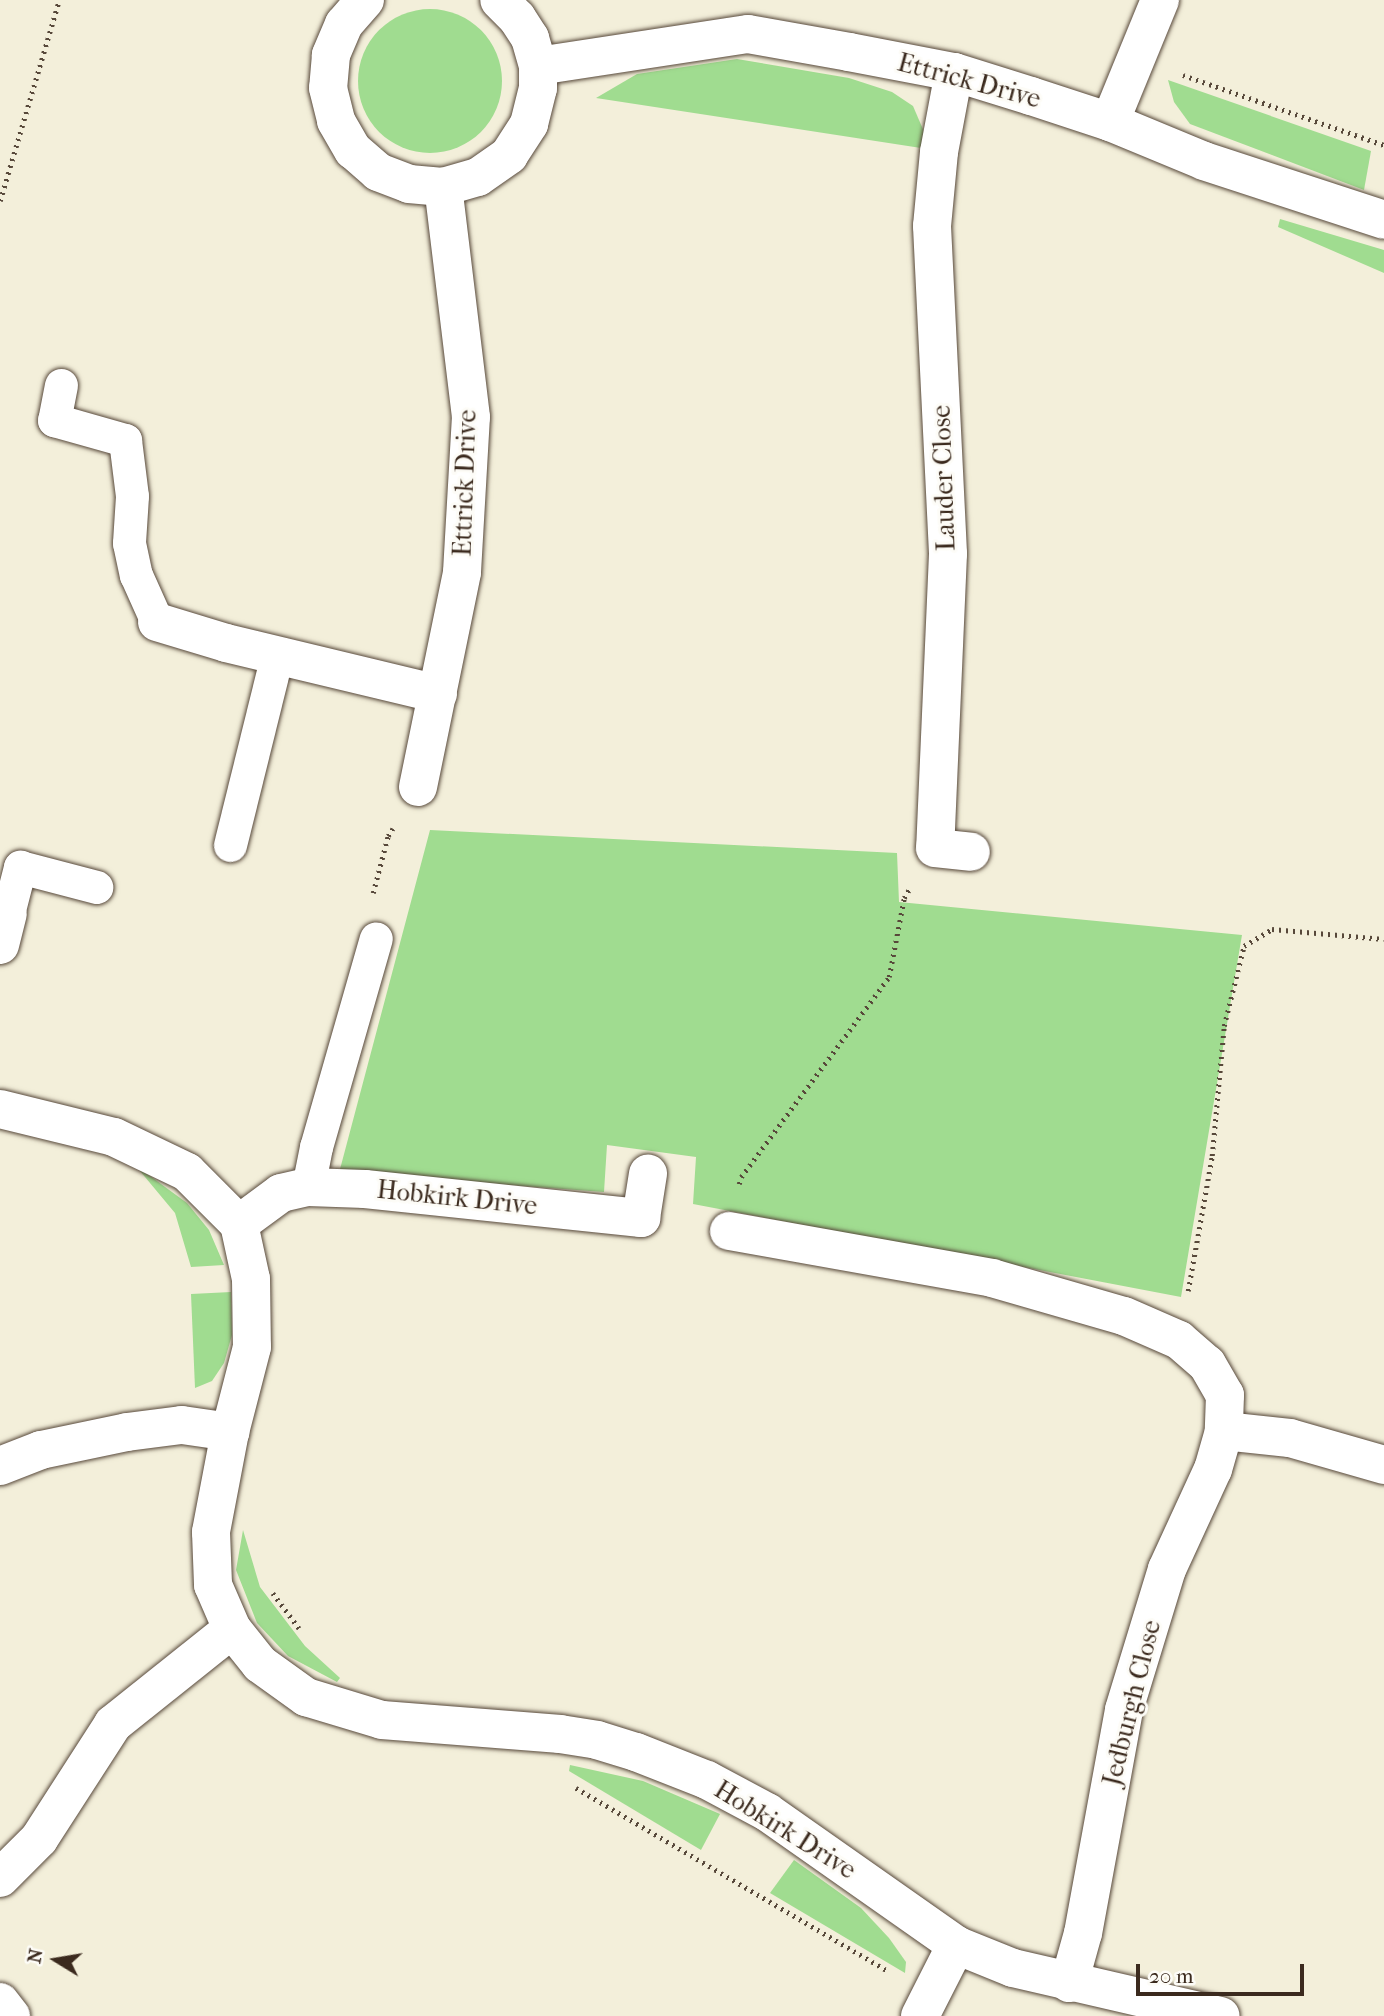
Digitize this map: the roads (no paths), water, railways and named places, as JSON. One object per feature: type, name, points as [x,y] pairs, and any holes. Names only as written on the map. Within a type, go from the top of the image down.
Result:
[{"type":"street","points":[[365,0],[344,24],[331,55],[328,88],[336,121],[353,149],[378,172],[409,184],[443,187],[478,177],[509,155],[529,124],[538,88],[538,66],[530,38],[517,18],[499,0]]},
{"type":"street","points":[[1110,122],[1160,0]]},
{"type":"street","name":"Ettrick Drive","points":[[538,66],[748,34],[954,72],[1110,122],[1204,161],[1384,220]]},
{"type":"street","name":"Lauder Close","points":[[953,850],[948,554],[932,226],[939,152],[954,72]]},
{"type":"street","name":"Ettrick Drive","points":[[418,787],[462,572],[471,417],[443,187]]},
{"type":"street","points":[[157,622],[277,655],[438,694]]},
{"type":"street","points":[[0,1110],[114,1137],[187,1172],[239,1224]]},
{"type":"street","name":"Hobkirk Drive","points":[[648,1174],[641,1218],[378,1190],[308,1187],[281,1194],[239,1224],[251,1279],[252,1347],[230,1432],[211,1532],[213,1585],[232,1629],[260,1664],[306,1697],[382,1720],[560,1734],[597,1740],[636,1752],[707,1780],[767,1812],[956,1945],[1013,1968],[1221,2016]]},
{"type":"street","name":"Jedburgh Close","points":[[729,1231],[992,1278],[1124,1317],[1179,1340],[1207,1364],[1226,1395],[1224,1431],[1213,1469],[1167,1569],[1125,1710],[1083,1933],[1069,1983]]},
{"type":"street","points":[[0,1466],[41,1450],[127,1432],[182,1425],[230,1432]]},
{"type":"street","points":[[1224,1431],[1290,1438],[1384,1465]]},
{"type":"street","points":[[0,1878],[39,1839],[113,1724],[232,1629]]},
{"type":"street","points":[[925,2006],[956,1945]]},
{"type":"street","points":[[0,2002],[11,2016]]},
{"type":"lane","points":[[61,385],[54,420],[125,440],[132,496],[129,543],[135,575],[157,622]]},
{"type":"lane","points":[[230,845],[277,655]]},
{"type":"lane","points":[[4,930],[20,867],[96,887]]},
{"type":"lane","points":[[308,1187],[316,1147],[376,938]]}]
